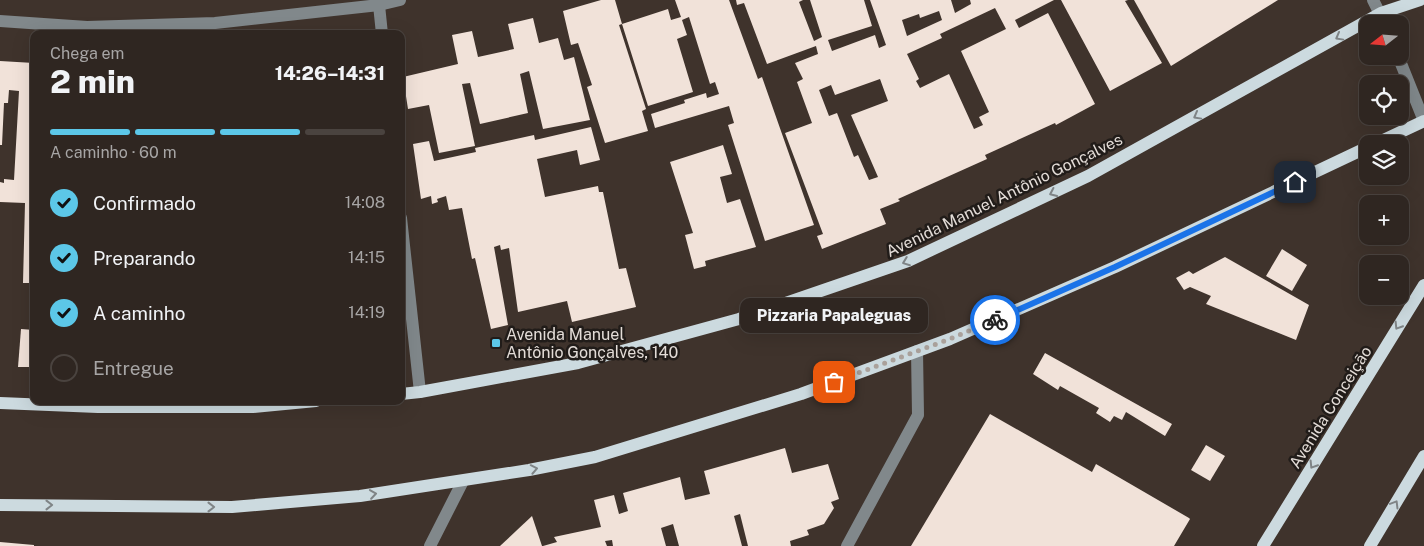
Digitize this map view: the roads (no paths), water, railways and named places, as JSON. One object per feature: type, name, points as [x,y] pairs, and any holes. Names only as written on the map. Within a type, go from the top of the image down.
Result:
[{"type":"main road","name":"Avenida Manuel Antônio Gonçalves","points":[[1391,15],[1420,0]]},
{"type":"main road","name":"Avenida Manuel Antônio Gonçalves","points":[[405,394],[588,360],[739,319],[908,262],[1088,176],[1359,32]]},
{"type":"main road","points":[[1394,135],[1424,121]]},
{"type":"main road","points":[[0,505],[232,507],[360,496],[463,481],[595,457],[801,394],[950,339],[1115,267],[1359,151]]},
{"type":"main road","name":"Avenida Conceição","points":[[1263,546],[1424,285]]},
{"type":"main road","points":[[0,403],[30,405]]},
{"type":"main road","points":[[39,405],[98,408],[254,407],[275,405]]},
{"type":"main road","points":[[1370,546],[1424,456]]},
{"type":"street","points":[[0,21],[87,27],[215,23],[379,5],[400,0]]},
{"type":"street","points":[[1373,0],[1381,15]]},
{"type":"street","points":[[379,5],[382,30]]},
{"type":"street","points":[[1402,65],[1424,121]]},
{"type":"street","points":[[405,255],[420,392]]},
{"type":"street","points":[[847,546],[918,415],[917,352]]},
{"type":"street","points":[[430,546],[463,481]]},
{"type":"place","name":"Avenida Manuel Antônio Gonçalves, 140","points":[[496,343]]},
{"type":"place","name":"Pizzaria Papaleguas","points":[[834,382]]}]
